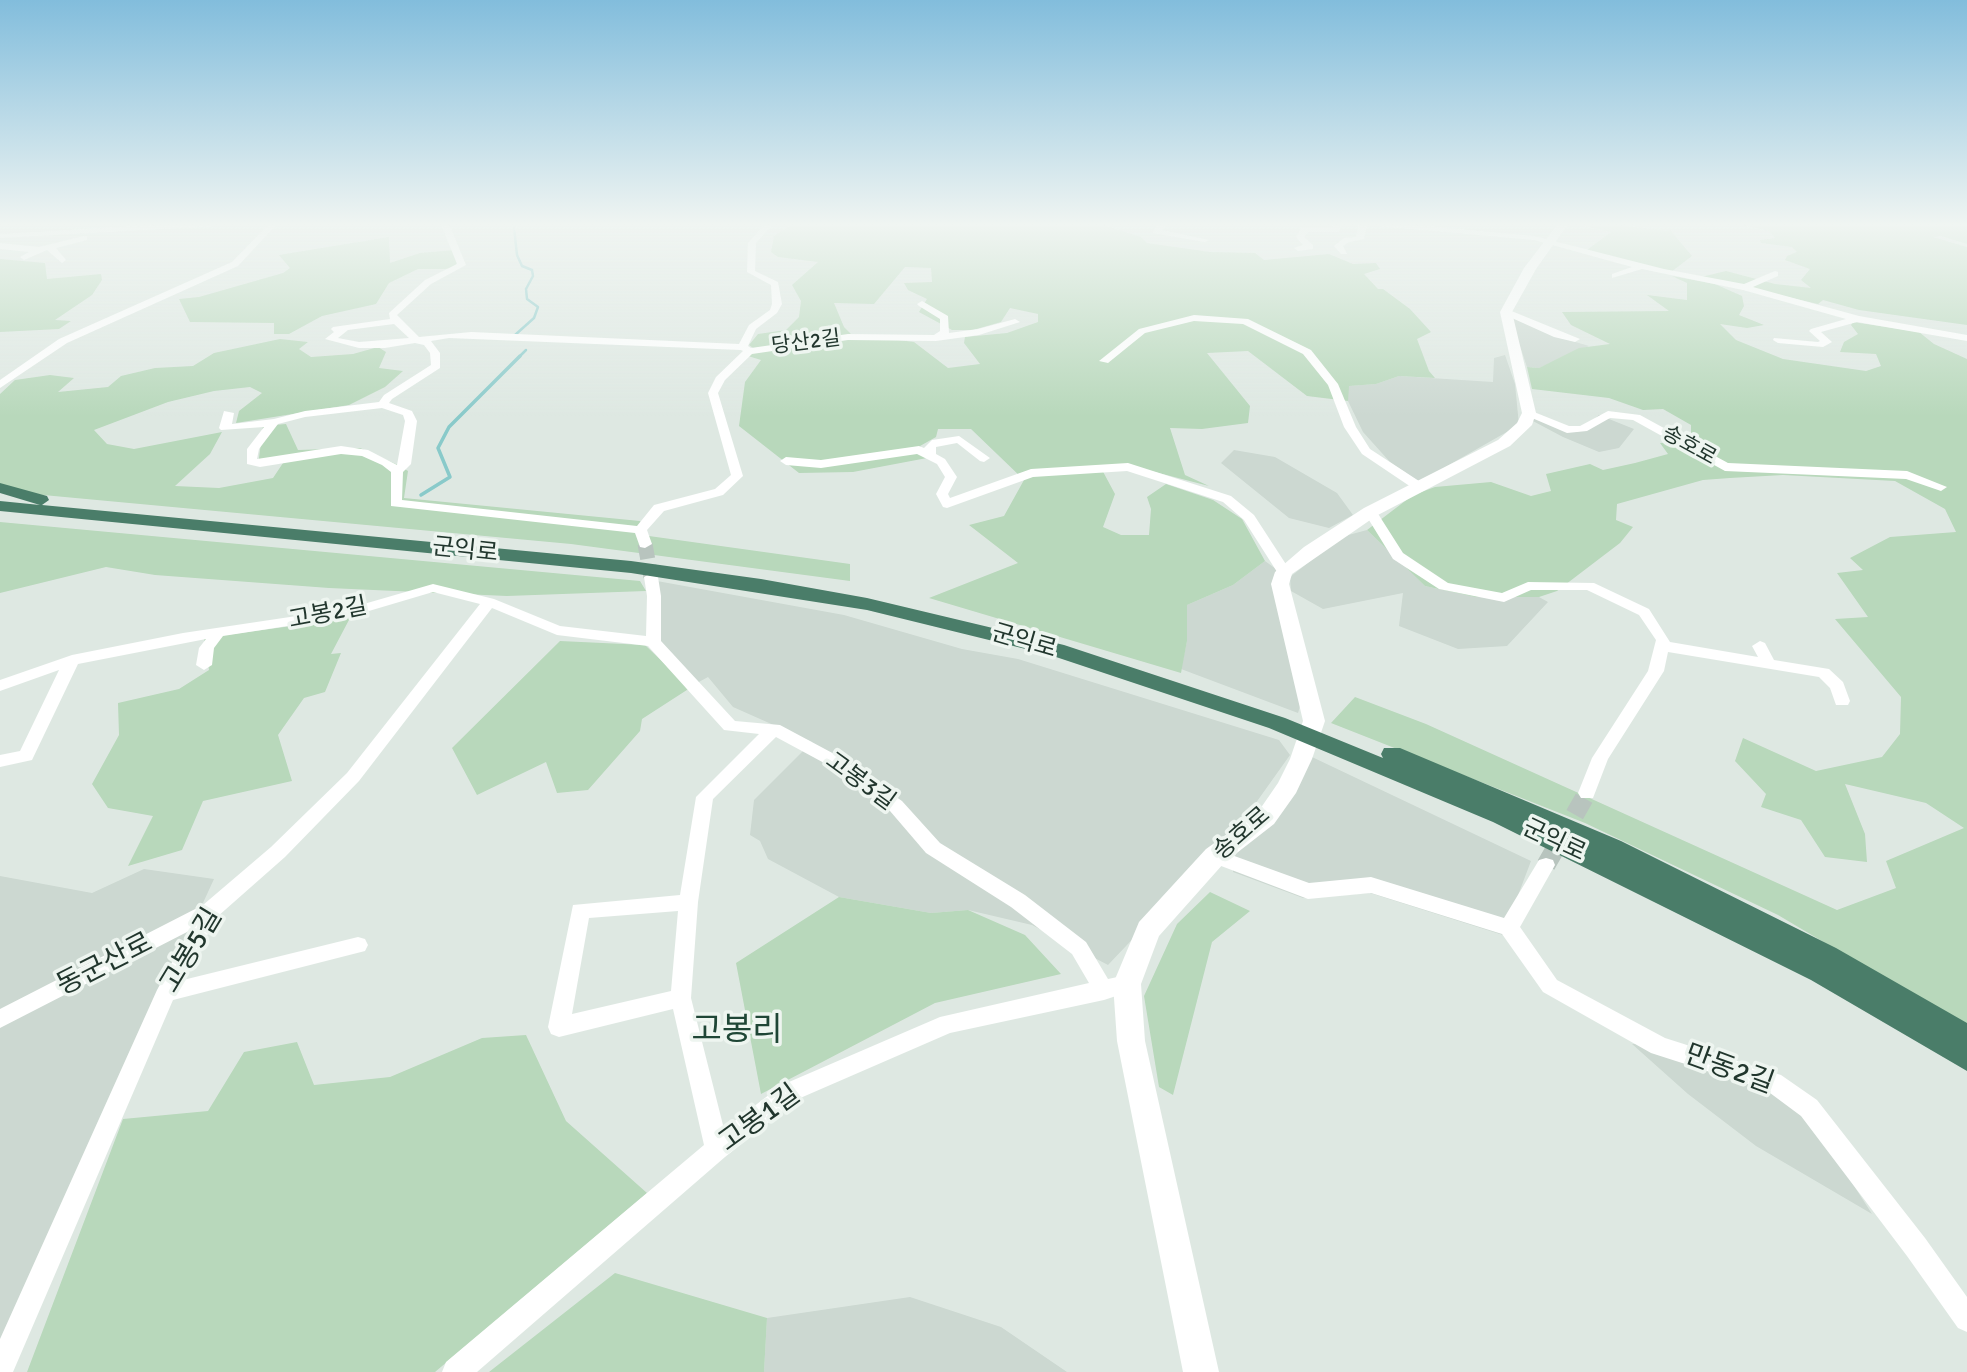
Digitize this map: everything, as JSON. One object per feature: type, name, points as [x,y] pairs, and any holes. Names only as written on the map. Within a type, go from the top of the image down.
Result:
[{"type":"highway","points":[[0,488],[41,505]]},
{"type":"highway","name":"군익로","points":[[0,497],[41,505],[631,567],[761,585],[966,626],[1057,650],[1277,716],[1496,797],[1716,898],[1826,956],[1967,1038]]},
{"type":"highway","name":"군익로","points":[[0,508],[41,505]]},
{"type":"highway","name":"군익로","points":[[1339,740],[1715,918],[1821,972],[1967,1058]]},
{"type":"main road","points":[[1284,572],[1310,551],[1370,512],[1504,443],[1524,425],[1529,413],[1505,318],[1521,288]]},
{"type":"main road","name":"송호로","points":[[1201,1372],[1131,1041],[1127,984],[1148,930],[1215,856],[1266,818],[1297,769],[1314,721],[1280,584],[1284,572]]},
{"type":"street","points":[[0,384],[63,341],[181,288]]},
{"type":"street","points":[[383,405],[388,397],[436,366],[435,353],[426,343],[418,341],[392,314],[421,288]]},
{"type":"street","name":"당산2길","points":[[775,288],[777,304],[774,311],[752,327],[746,349],[848,337],[936,338],[979,332],[1015,322]]},
{"type":"street","points":[[1748,288],[1858,318],[1967,338]]},
{"type":"street","points":[[922,304],[945,318],[945,332],[936,338]]},
{"type":"street","points":[[1506,312],[1558,335],[1575,339]]},
{"type":"street","points":[[1104,361],[1142,331],[1194,318],[1245,321],[1307,352],[1333,384],[1349,427],[1366,452],[1418,486]]},
{"type":"street","points":[[1778,340],[1819,345],[1827,342],[1814,331],[1858,318]]},
{"type":"street","points":[[396,321],[340,330],[330,339],[359,345],[471,335],[746,349]]},
{"type":"street","points":[[640,530],[659,508],[719,492],[737,476],[713,393],[720,379],[746,349]]},
{"type":"street","points":[[228,413],[225,428],[274,422],[305,414],[383,405],[408,413],[411,421],[405,464],[397,471],[395,503],[640,530]]},
{"type":"street","name":"송호로","points":[[1529,413],[1567,430],[1583,429],[1608,414],[1636,417],[1725,467],[1907,475],[1941,487]]},
{"type":"street","points":[[274,422],[253,449],[251,461],[260,463],[341,450],[363,453],[386,462],[397,471]]},
{"type":"street","points":[[930,456],[930,446],[936,442],[959,439],[984,458]]},
{"type":"street","points":[[786,461],[821,464],[919,450],[941,462],[951,477],[942,494],[947,504],[1031,473],[1128,467],[1227,499],[1249,518],[1284,572]]},
{"type":"street","points":[[1370,512],[1398,556],[1444,586],[1504,597],[1528,586],[1589,586],[1644,612],[1663,640],[1656,671],[1600,758],[1587,793]]},
{"type":"street","points":[[640,530],[645,544]]},
{"type":"street","points":[[651,577],[654,596],[653,642]]},
{"type":"street","name":"고봉2길","points":[[0,685],[72,660],[352,612],[433,588],[489,602],[557,630],[653,642]]},
{"type":"street","name":"고봉5길","points":[[0,1370],[166,993],[210,911],[278,852],[353,777],[489,602]]},
{"type":"street","points":[[204,665],[207,648],[218,633]]},
{"type":"street","name":"고봉3길","points":[[653,642],[730,726],[774,729],[832,760],[857,777],[896,806],[933,848],[1018,901],[1079,948],[1104,991]]},
{"type":"street","points":[[1663,646],[1824,673],[1837,686],[1842,701]]},
{"type":"street","points":[[1760,646],[1768,663]]},
{"type":"street","points":[[0,761],[26,756],[72,660]]},
{"type":"street","points":[[718,1149],[681,998],[688,902],[705,797],[774,729]]},
{"type":"street","points":[[1215,856],[1308,891],[1371,884],[1509,928],[1546,865]]},
{"type":"street","points":[[681,998],[559,1027],[580,911],[688,902]]},
{"type":"street","name":"동군산로","points":[[0,1018],[210,911]]},
{"type":"street","name":"만동2길","points":[[1509,928],[1550,986],[1659,1046],[1773,1082],[1809,1108],[1967,1318]]},
{"type":"street","points":[[166,993],[358,945]]},
{"type":"street","name":"고봉1길","points":[[456,1372],[718,1149],[790,1092],[948,1024],[1127,984]]},
{"type":"shaded area","points":[[1510,316],[1555,336],[1589,346],[1539,368],[1527,367]]},
{"type":"shaded area","points":[[1505,355],[1515,384],[1519,425],[1419,482],[1390,462],[1363,432],[1348,401],[1348,386],[1376,384],[1399,376],[1493,382],[1494,358]]},
{"type":"shaded area","points":[[1533,412],[1578,432],[1599,415],[1634,429],[1619,448],[1599,452],[1531,420]]},
{"type":"shaded area","points":[[1234,450],[1275,457],[1337,493],[1353,515],[1329,528],[1289,518],[1221,463]]},
{"type":"shaded area","points":[[1367,530],[1425,586],[1475,597],[1539,597],[1548,602],[1507,646],[1458,649],[1399,626],[1403,593],[1323,609],[1291,591],[1290,577],[1341,537]]},
{"type":"shaded area","points":[[1265,561],[1276,569],[1301,703],[1298,713],[1181,669],[1187,641],[1187,605],[1233,585]]},
{"type":"shaded area","points":[[657,581],[844,615],[962,649],[1018,659],[1279,740],[1290,755],[1238,828],[1108,965],[1032,925],[968,910],[931,913],[839,897],[768,859],[760,841],[750,835],[754,800],[812,742],[733,707],[708,677],[697,683],[659,640]]},
{"type":"shaded area","points":[[1312,757],[1531,861],[1503,935],[1370,893],[1303,898],[1233,872],[1233,851]]},
{"type":"shaded area","points":[[144,869],[214,879],[0,1344],[0,876],[92,893]]},
{"type":"shaded area","points":[[1632,1044],[1694,1045],[1791,1087],[1872,1214],[1756,1146],[1688,1094]]},
{"type":"shaded area","points":[[910,1297],[1001,1327],[1067,1372],[764,1372],[767,1318]]},
{"type":"green space","points":[[0,288],[97,288],[92,295],[55,320],[71,321],[59,329],[0,332]]},
{"type":"green space","points":[[230,288],[386,288],[376,304],[322,316],[289,334],[274,334],[274,323],[190,322],[179,299],[199,297]]},
{"type":"green space","points":[[794,288],[887,288],[874,304],[834,303],[844,327],[851,334],[914,342],[948,368],[980,364],[964,343],[965,337],[1007,333],[1038,322],[1038,314],[1010,308],[1001,322],[973,330],[952,330],[919,312],[927,299],[907,288],[1377,288],[1383,289],[1410,309],[1431,332],[1417,339],[1429,371],[1435,378],[1399,376],[1376,384],[1349,386],[1348,401],[1307,396],[1248,351],[1207,353],[1250,406],[1248,423],[1202,429],[1170,428],[1185,475],[1209,486],[1124,464],[1100,466],[1115,494],[1103,527],[1121,535],[1149,535],[1151,509],[1147,497],[1166,484],[1213,500],[1242,519],[1265,561],[1233,585],[1187,605],[1187,641],[1181,673],[929,598],[1018,563],[969,525],[1004,516],[1024,480],[971,429],[938,429],[936,437],[920,446],[927,458],[853,472],[799,473],[739,426],[745,382],[761,360],[748,356],[753,348],[749,345],[758,334],[786,330],[799,317],[801,301]]},
{"type":"green space","points":[[1687,288],[1724,288],[1742,296],[1744,306],[1739,315],[1764,325],[1747,328],[1720,324],[1736,340],[1783,359],[1866,371],[1881,366],[1876,354],[1840,352],[1844,342],[1858,334],[1851,325],[1853,322],[1919,332],[1934,344],[1967,359],[1967,1027],[1778,915],[1585,823],[1331,723],[1355,697],[1426,724],[1837,910],[1896,888],[1886,861],[1964,828],[1926,803],[1845,784],[1865,834],[1867,862],[1825,857],[1801,820],[1761,807],[1766,794],[1735,761],[1743,738],[1816,771],[1882,757],[1900,734],[1901,697],[1835,619],[1868,617],[1837,573],[1863,570],[1850,558],[1890,537],[1956,532],[1945,509],[1895,481],[1783,475],[1703,480],[1617,504],[1616,520],[1633,527],[1620,543],[1557,591],[1539,597],[1475,597],[1425,586],[1367,530],[1413,495],[1435,487],[1491,482],[1531,496],[1551,491],[1546,474],[1590,464],[1603,470],[1635,463],[1668,454],[1660,443],[1691,442],[1691,425],[1663,409],[1643,410],[1609,398],[1532,389],[1527,367],[1539,368],[1579,348],[1610,344],[1571,325],[1562,312],[1669,311],[1647,295],[1687,300]]},
{"type":"green space","points":[[1749,288],[1967,288],[1967,325],[1859,310],[1823,300],[1818,304]]},
{"type":"green space","points":[[280,339],[308,342],[299,349],[311,357],[353,354],[378,347],[386,352],[379,368],[403,371],[385,387],[349,405],[236,423],[239,411],[262,393],[250,387],[214,391],[168,402],[94,430],[107,444],[134,449],[222,432],[210,454],[175,486],[219,488],[273,478],[283,463],[258,466],[263,426],[286,424],[298,450],[360,448],[408,471],[404,498],[640,521],[649,536],[850,564],[850,581],[571,544],[0,491],[0,394],[15,380],[50,375],[74,378],[58,392],[108,387],[121,376],[155,368],[193,366],[214,353]]},
{"type":"green space","points":[[0,522],[640,581],[646,591],[507,596],[329,588],[155,575],[106,567],[0,593]]},
{"type":"green space","points":[[350,618],[331,654],[341,653],[325,692],[304,698],[278,735],[292,781],[203,801],[182,850],[128,866],[153,816],[108,808],[92,784],[119,735],[118,703],[179,689],[209,670],[204,638]]},
{"type":"green space","points":[[560,641],[645,645],[690,688],[642,719],[640,731],[588,790],[557,793],[546,762],[477,795],[452,748]]},
{"type":"green space","points":[[1210,892],[1250,911],[1212,942],[1173,1095],[1159,1087],[1144,996],[1177,924]]},
{"type":"green space","points":[[839,897],[931,913],[968,910],[1025,935],[1061,974],[935,1003],[761,1094],[736,963]]},
{"type":"green space","points":[[526,1035],[566,1121],[647,1193],[435,1372],[27,1372],[123,1119],[208,1111],[244,1052],[297,1042],[314,1085],[390,1077],[482,1038]]},
{"type":"green space","points":[[615,1273],[767,1318],[764,1372],[489,1372]]},
{"type":"waterway","points":[[515,335],[534,318],[538,307],[527,299],[527,288]]},
{"type":"waterway","points":[[421,495],[450,477],[438,448],[449,427],[526,350]]},
{"type":"tunnel","points":[[645,544],[651,577]]},
{"type":"tunnel","points":[[1546,865],[1587,793]]},
{"type":"district","name":"고봉리","points":[[737,1031]]}]
